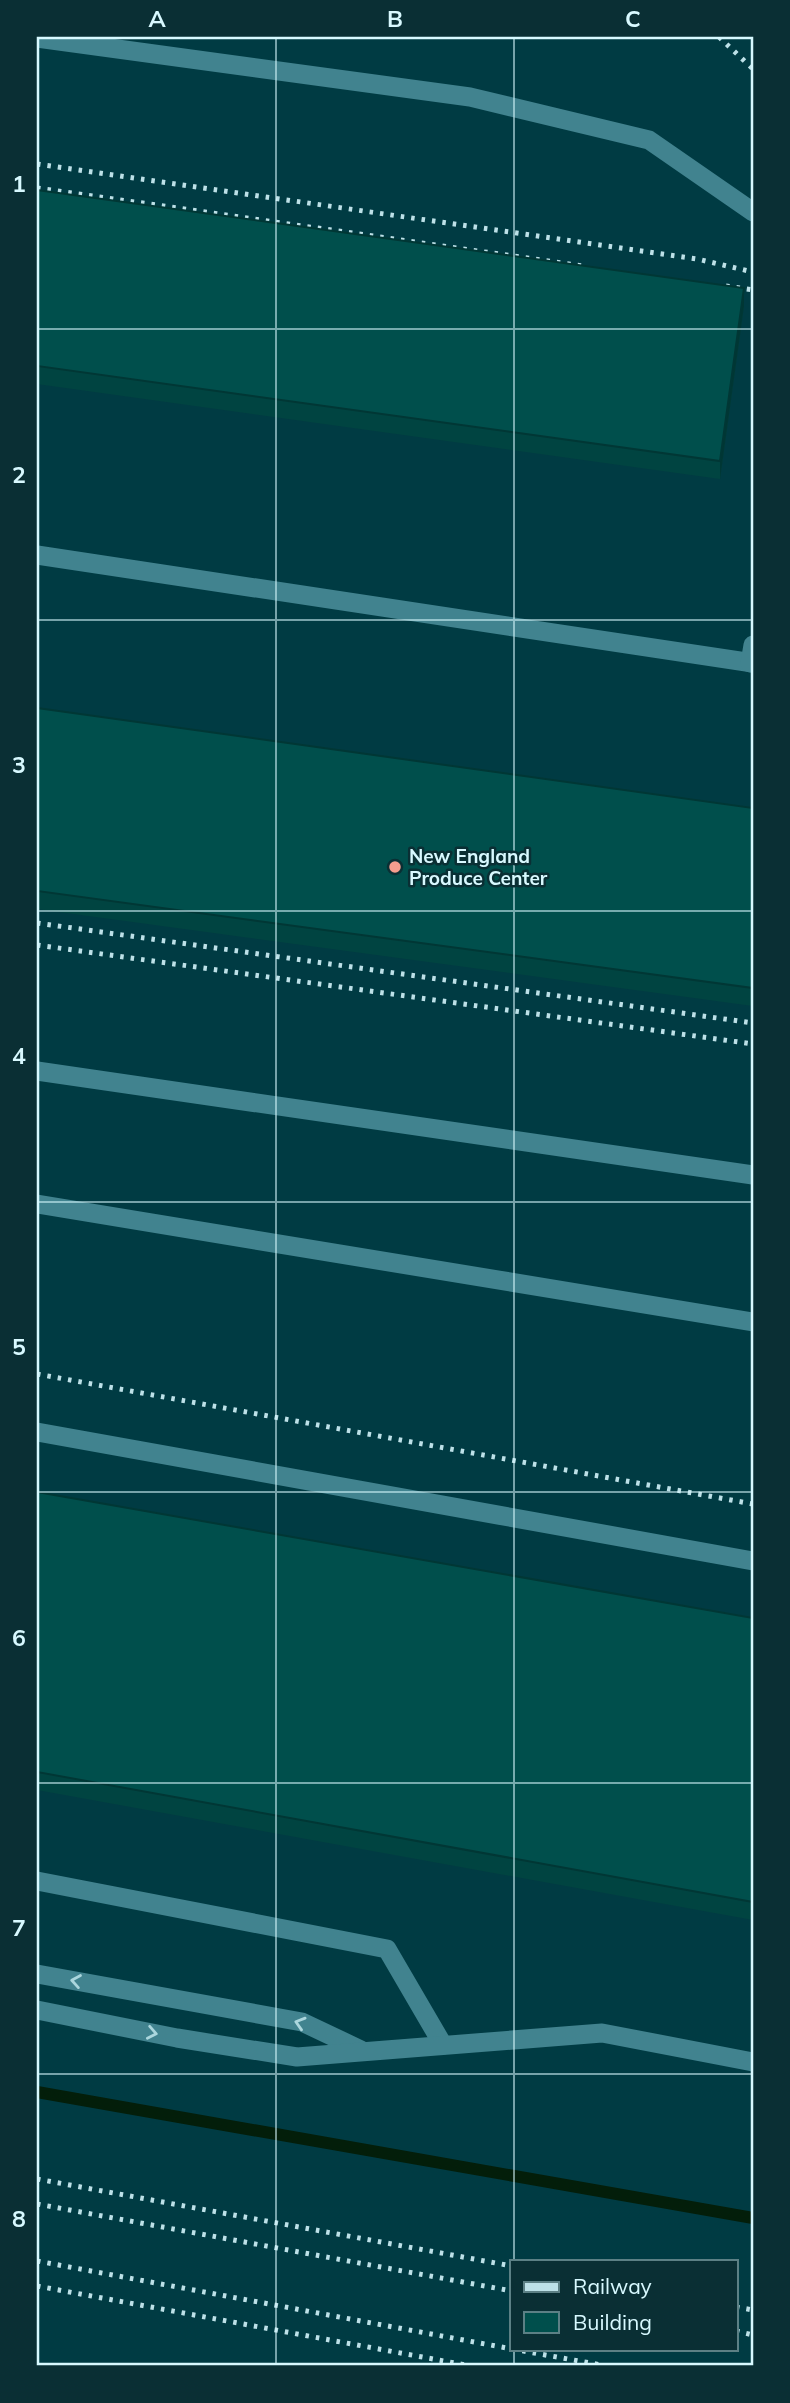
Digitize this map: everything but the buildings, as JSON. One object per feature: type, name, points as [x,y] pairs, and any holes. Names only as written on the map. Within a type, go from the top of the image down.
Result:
[{"type":"lane","points":[[37,38],[470,97],[649,140],[753,212]]},
{"type":"lane","points":[[37,555],[752,657]]},
{"type":"lane","points":[[37,1070],[753,1175]]},
{"type":"lane","points":[[37,1205],[753,1322]]},
{"type":"lane","points":[[37,1432],[753,1561]]},
{"type":"lane","points":[[37,1881],[387,1950],[443,2045]]},
{"type":"lane","points":[[37,1974],[302,2022],[362,2051]]},
{"type":"lane","points":[[37,2010],[177,2038],[297,2057],[602,2033],[753,2062]]},
{"type":"waterway","points":[[37,2092],[753,2218]]},
{"type":"railway","points":[[719,37],[753,69]]},
{"type":"railway","points":[[37,164],[697,259],[753,272]]},
{"type":"railway","points":[[37,188],[583,266]]},
{"type":"railway","points":[[726,286],[753,290]]},
{"type":"railway","points":[[37,923],[753,1023]]},
{"type":"railway","points":[[37,945],[753,1044]]},
{"type":"railway","points":[[37,1374],[753,1504]]},
{"type":"railway","points":[[37,2179],[510,2266]]},
{"type":"railway","points":[[37,2204],[510,2291]]},
{"type":"railway","points":[[37,2261],[510,2349]]},
{"type":"railway","points":[[37,2286],[471,2366]]},
{"type":"railway","points":[[738,2307],[753,2310]]},
{"type":"railway","points":[[738,2331],[753,2335]]},
{"type":"railway","points":[[518,2350],[607,2366]]},
{"type":"place","name":"New England Produce Center","points":[[395,867]]}]
